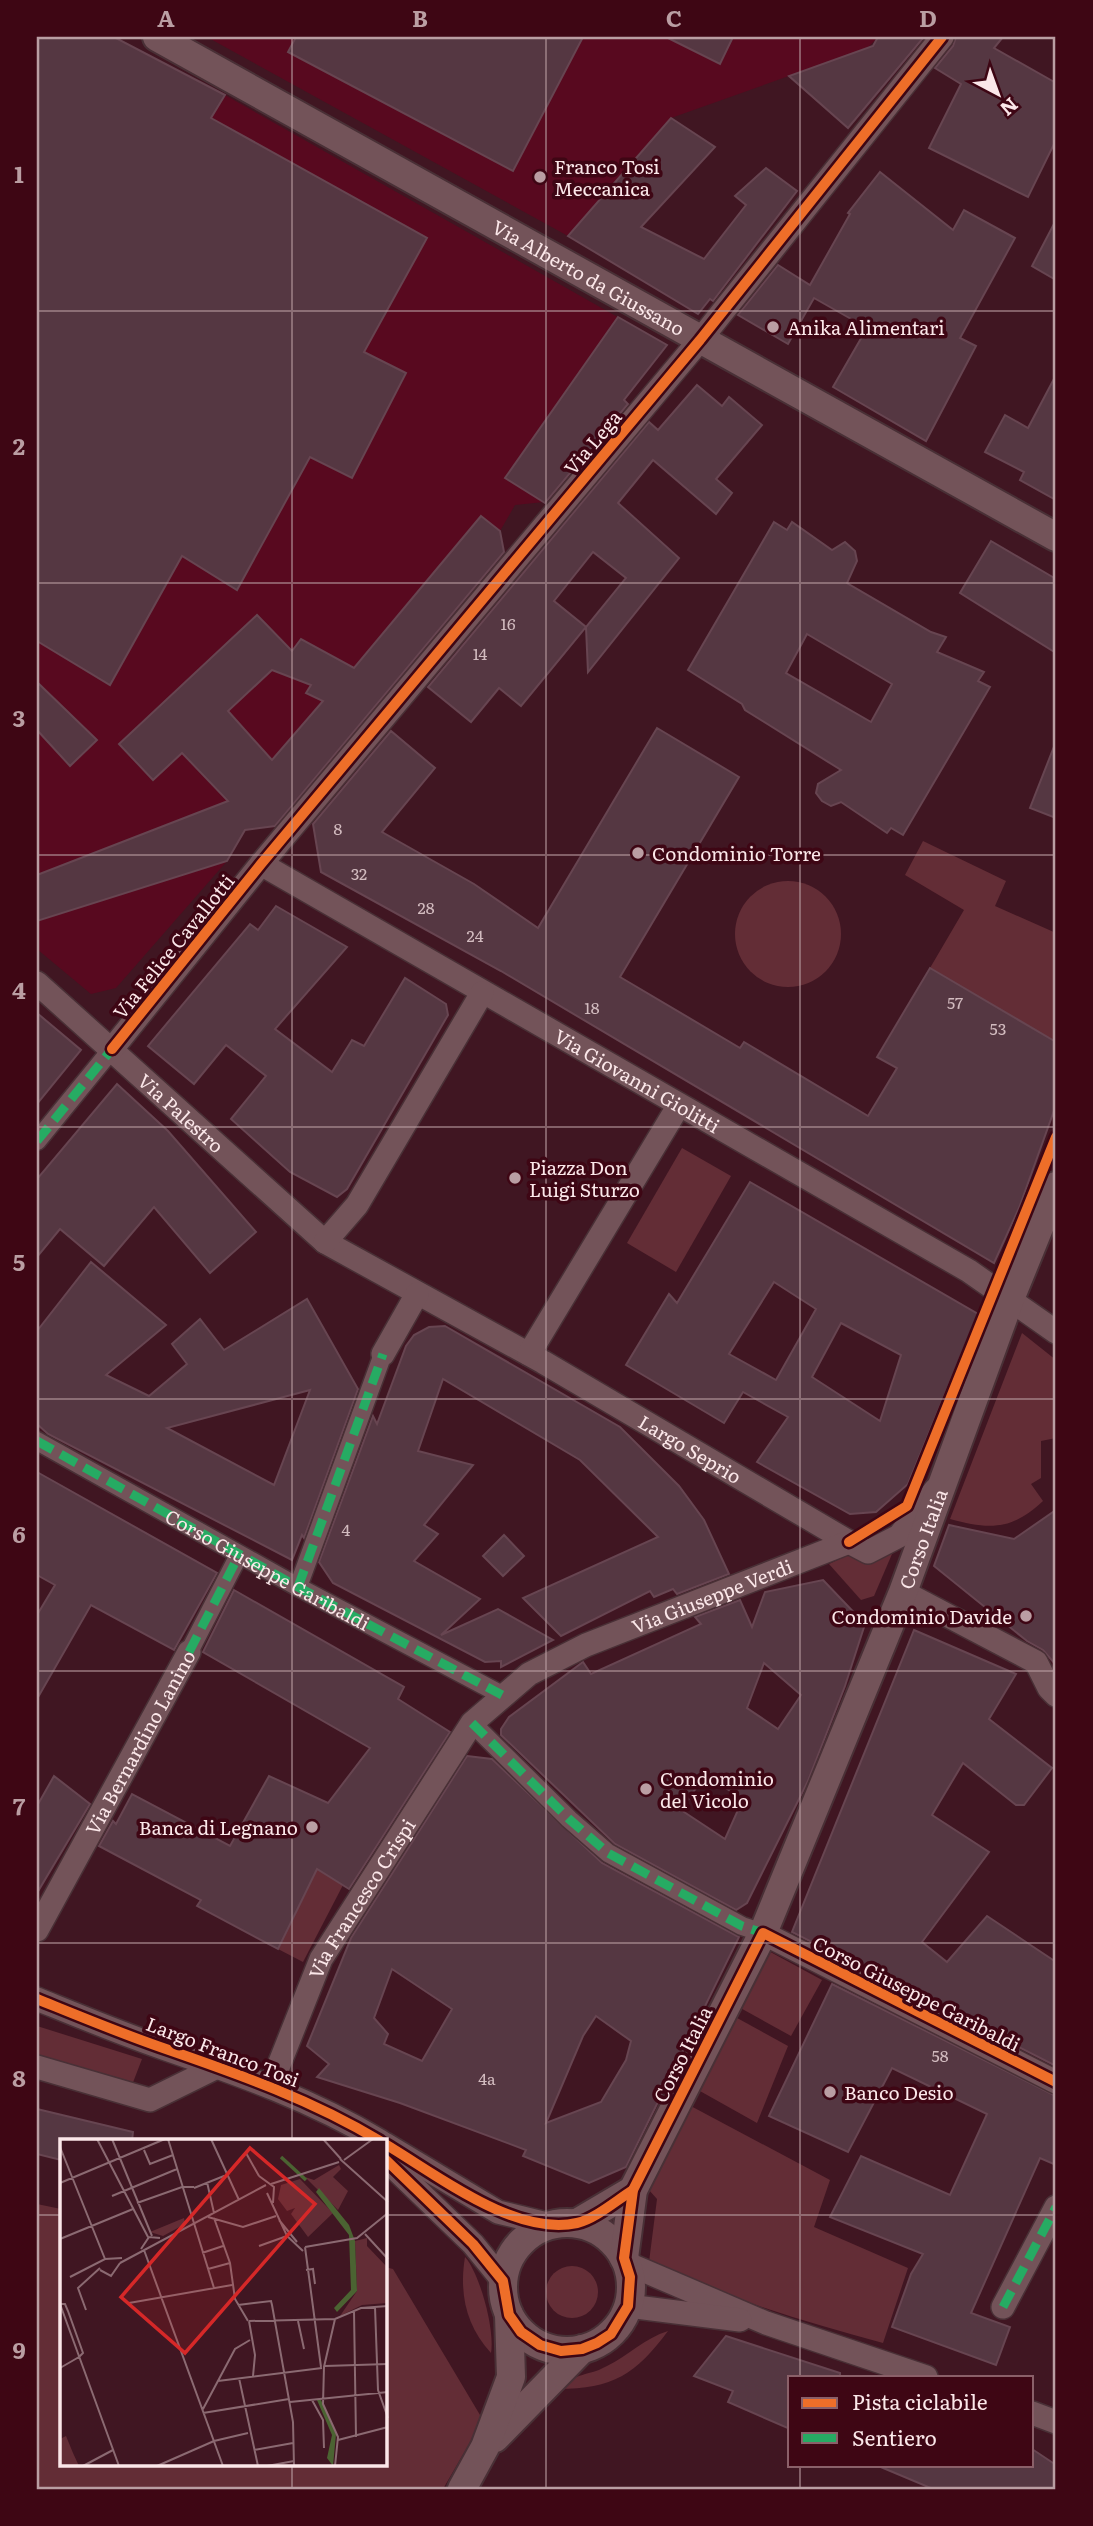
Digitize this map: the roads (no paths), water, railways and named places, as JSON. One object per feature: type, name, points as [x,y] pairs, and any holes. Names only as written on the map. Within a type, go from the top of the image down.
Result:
[{"type":"street","name":"Via Alberto da Giussano","points":[[157,37],[1056,537]]},
{"type":"street","name":"Via Lega","points":[[261,864],[700,340],[942,37]]},
{"type":"street","name":"Via Giovanni Giolitti","points":[[261,864],[969,1270],[1056,1332]]},
{"type":"street","name":"Via Felice Cavallotti","points":[[37,1141],[261,864]]},
{"type":"street","name":"Via Palestro","points":[[37,983],[325,1242]]},
{"type":"street","points":[[482,993],[357,1205],[325,1242],[529,1354],[679,1105]]},
{"type":"street","name":"Corso Italia","points":[[625,2260],[633,2190],[763,1933],[902,1592],[1010,1300],[1056,1186]]},
{"type":"street","points":[[298,1587],[383,1354],[417,1294]]},
{"type":"street","name":"Largo Seprio","points":[[529,1354],[849,1542]]},
{"type":"street","name":"Corso Giuseppe Garibaldi","points":[[37,1441],[239,1555],[502,1695]]},
{"type":"street","name":"Via Giuseppe Verdi","points":[[472,1723],[529,1674],[586,1645],[849,1542],[868,1552],[899,1536],[943,1480]]},
{"type":"street","name":"Via Bernardino Lanino","points":[[37,1930],[239,1555]]},
{"type":"street","points":[[902,1592],[1036,1662],[1049,1688],[1056,1695]]},
{"type":"street","name":"Corso Giuseppe Garibaldi","points":[[472,1723],[569,1819],[608,1853],[742,1927],[763,1933],[1056,2082]]},
{"type":"street","name":"Via Francesco Crispi","points":[[271,2085],[321,1959],[472,1723]]},
{"type":"street","name":"Largo Franco Tosi","points":[[37,1998],[163,2049],[271,2085],[345,2120],[377,2139]]},
{"type":"street","name":"Largo Franco Tosi","points":[[37,2014],[88,2019]]},
{"type":"street","name":"Largo Franco Tosi","points":[[37,2067],[150,2099],[219,2066]]},
{"type":"street","name":"Largo Franco Tosi","points":[[345,2120],[365,2139]]},
{"type":"street","points":[[387,2145],[498,2212],[595,2229],[611,2239],[625,2260],[631,2291],[628,2306],[611,2334],[582,2349],[485,2448]]},
{"type":"street","points":[[387,2160],[474,2245],[503,2281],[509,2315],[511,2377],[485,2448],[462,2489]]},
{"type":"street","points":[[503,2281],[514,2250],[527,2236],[564,2224],[633,2190]]},
{"type":"street","points":[[1003,2307],[1056,2207]]},
{"type":"street","points":[[625,2260],[766,2323],[923,2376]]},
{"type":"street","points":[[628,2306],[766,2323]]},
{"type":"street","points":[[509,2315],[521,2332],[540,2345],[561,2351],[582,2349]]},
{"type":"street","points":[[1034,2414],[1056,2422]]},
{"type":"place","name":"Franco Tosi Meccanica","points":[[540,177]]},
{"type":"place","name":"Anika Alimentari","points":[[773,327]]},
{"type":"place","name":"Condominio Torre","points":[[638,853]]},
{"type":"place","name":"Piazza Don Luigi Sturzo","points":[[515,1178]]},
{"type":"place","name":"Condominio Davide","points":[[1026,1616]]},
{"type":"place","name":"Condominio del Vicolo","points":[[646,1789]]},
{"type":"place","name":"Banca di Legnano","points":[[312,1827]]},
{"type":"place","name":"Banco Desio","points":[[830,2092]]}]
